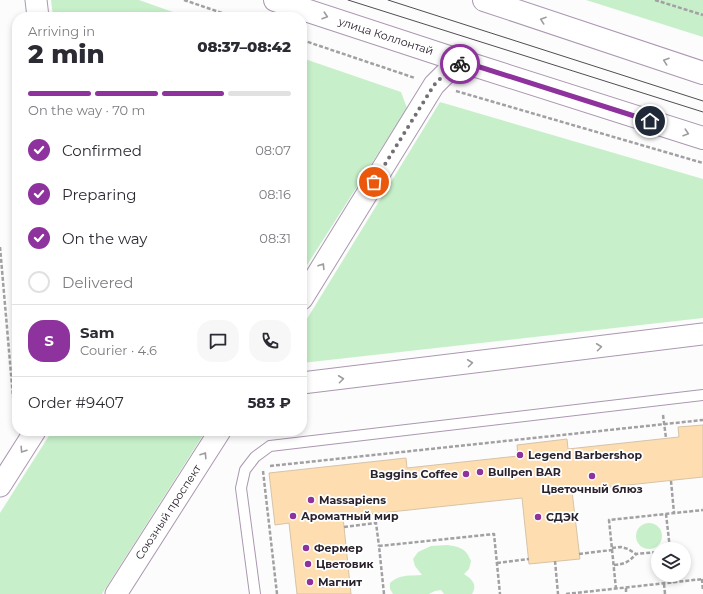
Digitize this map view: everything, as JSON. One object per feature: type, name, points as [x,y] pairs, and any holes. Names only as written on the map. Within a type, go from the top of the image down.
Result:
[{"type":"main road","name":"улица Коллонтай","points":[[275,0],[703,138]]},
{"type":"main road","points":[[484,0],[703,73]]},
{"type":"street","points":[[36,0],[37,12]]},
{"type":"street","points":[[307,291],[434,85],[447,72],[464,62]]},
{"type":"street","points":[[307,382],[703,334]]},
{"type":"street","points":[[0,486],[32,436]]},
{"type":"street","name":"Союзный проспект","points":[[116,594],[217,436]]},
{"type":"lane","points":[[255,594],[242,488],[245,470],[255,457],[270,446],[703,395]]},
{"type":"path","points":[[184,0],[219,12]]},
{"type":"path","points":[[655,0],[703,15]]},
{"type":"path","points":[[307,42],[434,85],[703,163]]},
{"type":"path","points":[[0,247],[12,385]]},
{"type":"path","points":[[662,400],[666,438]]},
{"type":"path","points":[[277,594],[263,467],[703,420]]},
{"type":"path","points":[[670,481],[674,513]]},
{"type":"path","points":[[616,589],[609,520],[703,510]]},
{"type":"path","points":[[666,514],[669,542]]},
{"type":"path","points":[[344,527],[376,523],[384,594]]},
{"type":"path","points":[[379,546],[494,534],[500,594]]},
{"type":"path","points":[[579,554],[621,547],[636,554],[651,553]]},
{"type":"path","points":[[614,565],[623,564],[630,561],[636,554]]},
{"type":"path","points":[[497,562],[529,559]]},
{"type":"path","points":[[555,561],[558,594]]},
{"type":"path","points":[[566,594],[702,579],[703,591]]},
{"type":"path","points":[[664,584],[665,594]]},
{"type":"path","points":[[626,588],[626,594]]},
{"type":"green space","points":[[51,0],[139,0],[173,12],[52,12]]},
{"type":"green space","points":[[586,0],[703,0],[703,37]]},
{"type":"green space","points":[[307,60],[401,92],[407,108],[307,265]]},
{"type":"green space","points":[[440,102],[703,179],[703,318],[307,362],[307,319]]},
{"type":"green space","points":[[49,436],[202,436],[102,594],[0,594],[0,513]]},
{"type":"green space","points":[[644,524],[654,524],[661,531],[661,541],[651,542],[651,549],[644,548],[637,541],[637,531]]},
{"type":"green space","points":[[447,545],[462,549],[467,553],[471,561],[469,569],[464,574],[473,582],[474,591],[472,594],[444,594],[441,590],[429,594],[393,594],[390,589],[390,583],[397,578],[422,575],[415,566],[413,559],[418,552],[431,546]]},
{"type":"building","points":[[703,425],[703,477],[572,491],[580,559],[529,564],[522,498],[343,517],[351,594],[297,594],[289,523],[275,525],[269,473],[406,458],[407,468],[518,456],[517,445],[567,439],[568,449],[679,437],[678,427]]},
{"type":"tram line","points":[[348,0],[703,112]]},
{"type":"tram line","points":[[388,0],[703,101]]},
{"type":"way so far","points":[[374,182],[434,85],[447,72],[460,64]]},
{"type":"place","name":"Legend Barbershop","points":[[520,455]]},
{"type":"place","name":"Bullpen BAR","points":[[480,472]]},
{"type":"place","name":"Baggins Coffee","points":[[466,474]]},
{"type":"place","name":"Цветочный блюз","points":[[592,476]]},
{"type":"place","name":"Massapiens","points":[[311,500]]},
{"type":"place","name":"Ароматный мир","points":[[293,516]]},
{"type":"place","name":"СДЭК","points":[[538,517]]},
{"type":"place","name":"Фермер","points":[[306,548]]},
{"type":"place","name":"Цветовик","points":[[308,564]]},
{"type":"place","name":"Магнит","points":[[310,582]]},
{"type":"route","points":[[460,64],[464,62],[650,121]]}]
